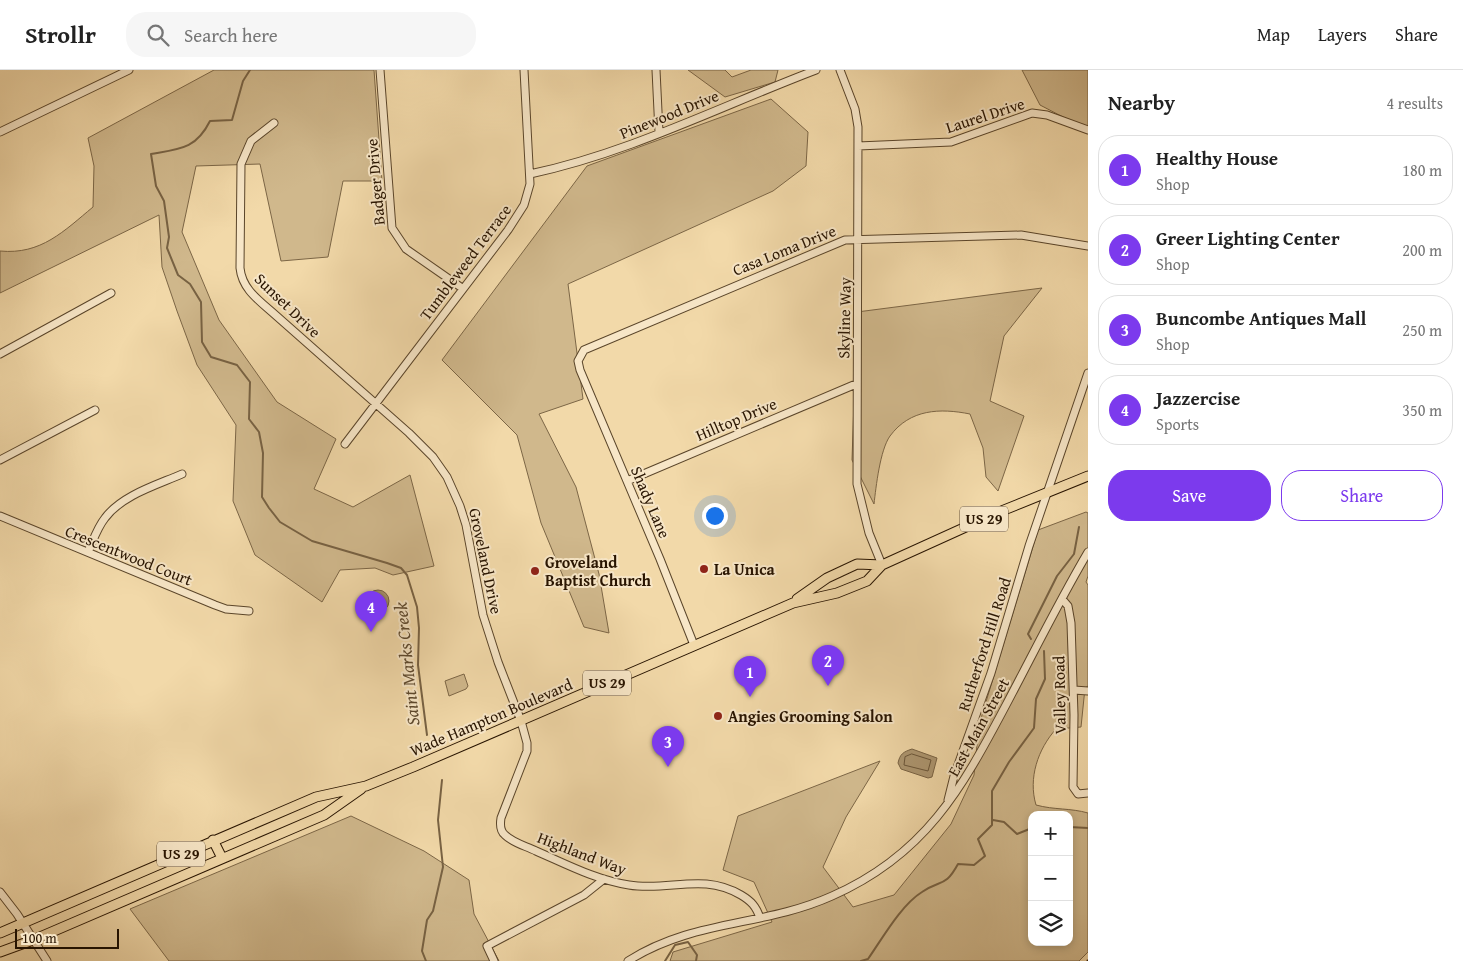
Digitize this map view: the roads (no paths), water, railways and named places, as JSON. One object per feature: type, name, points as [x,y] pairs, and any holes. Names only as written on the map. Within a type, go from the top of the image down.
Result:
[{"type":"main road","name":"Wade Hampton Boulevard","points":[[0,933],[316,797],[366,786],[792,603],[837,593],[867,581],[882,565],[1088,476]]},
{"type":"main road","name":"Wade Hampton Boulevard","points":[[792,603],[828,578],[857,564],[882,565]]},
{"type":"main road","name":"Wade Hampton Boulevard","points":[[0,952],[33,940],[324,814],[366,786]]},
{"type":"main road","points":[[213,840],[222,858]]},
{"type":"street","points":[[0,132],[129,70]]},
{"type":"street","name":"Badger Drive","points":[[380,70],[392,228],[397,239],[406,249],[462,288]]},
{"type":"street","name":"Tumbleweed Terrace","points":[[345,444],[519,214],[528,195],[530,174],[524,70]]},
{"type":"street","points":[[656,70],[660,132]]},
{"type":"street","name":"Pinewood Drive","points":[[530,174],[578,163],[816,70]]},
{"type":"street","name":"Skyline Way","points":[[840,70],[855,108],[858,146],[857,484],[869,533],[882,565]]},
{"type":"street","name":"Laurel Drive","points":[[858,146],[951,142],[1032,113],[1047,115],[1088,130]]},
{"type":"street","name":"Sunset Drive","points":[[274,123],[251,141],[241,164],[240,268],[242,281],[250,293],[375,404]]},
{"type":"street","name":"Casa Loma Drive","points":[[580,370],[580,356],[588,348],[820,248],[845,240],[1021,235],[1088,246]]},
{"type":"street","points":[[0,354],[110,293]]},
{"type":"street","name":"Shady Lane","points":[[580,370],[628,481],[694,645]]},
{"type":"street","name":"Rutherford Hill Road","points":[[948,803],[954,776],[991,672],[1046,493],[1088,373]]},
{"type":"street","name":"Hilltop Drive","points":[[628,481],[856,384]]},
{"type":"street","name":"Groveland Drive","points":[[375,404],[425,448],[453,488],[466,525],[489,634],[521,721]]},
{"type":"street","points":[[0,460],[95,410]]},
{"type":"street","points":[[88,552],[100,524],[110,511],[131,498],[182,474]]},
{"type":"street","name":"Crescentwood Court","points":[[0,516],[215,605],[226,609],[249,611]]},
{"type":"street","name":"East Main Street","points":[[628,961],[675,937],[698,930],[760,918],[815,903],[856,884],[876,872],[916,841],[948,803],[972,769],[1088,552]]},
{"type":"street","name":"Valley Road","points":[[1062,600],[1068,606],[1071,623],[1074,690],[1073,787],[1075,792],[1081,794],[1088,793]]},
{"type":"street","points":[[1074,690],[1088,690]]},
{"type":"street","name":"Highland Way","points":[[521,721],[527,751],[501,818],[500,826],[503,832],[521,844],[604,879],[643,887],[695,883],[713,884],[747,899],[757,909],[760,918]]},
{"type":"street","points":[[494,961],[488,946],[584,896],[604,879]]},
{"type":"street","points":[[0,892],[47,961]]},
{"type":"street","points":[[39,961],[41,952]]},
{"type":"water","points":[[378,590],[388,597],[389,601],[382,611],[378,612],[368,605],[367,601],[374,591]]},
{"type":"water","points":[[912,749],[937,758],[932,777],[928,778],[901,769],[898,763],[901,755]]},
{"type":"waterway","name":"Saint Marks Creek","points":[[250,70],[243,81],[232,120],[210,121],[199,137],[186,146],[151,154],[156,186],[164,201],[169,237],[167,248],[178,275],[190,284],[201,302],[202,342],[211,357],[237,365],[250,382],[249,419],[259,432],[263,453],[262,497],[269,508],[280,522],[312,541],[401,568],[407,575],[417,607],[419,628],[418,665],[427,735]]},
{"type":"waterway","points":[[1031,639],[1028,634],[1057,576],[1074,554],[1079,527]]},
{"type":"waterway","points":[[861,961],[868,959],[892,923],[914,898],[928,888],[950,877],[958,864],[974,865],[985,856],[978,839],[992,825],[992,791],[1009,762],[1034,728],[1036,699],[1045,679],[1044,651]]},
{"type":"waterway","name":"Saint Marks Creek","points":[[426,961],[422,951],[427,920],[433,911],[443,867],[438,820],[442,780]]},
{"type":"waterway","points":[[993,820],[1004,822],[1017,834],[1028,830]]},
{"type":"waterway","points":[[1073,827],[1088,828]]},
{"type":"waterway","points":[[665,961],[675,945],[688,942],[697,955],[696,961]]},
{"type":"place","name":"La Unica","points":[[704,569]]},
{"type":"place","name":"Groveland Baptist Church","points":[[535,571]]},
{"type":"place","name":"Jazzercise","points":[[371,632]]},
{"type":"place","name":"Greer Lighting Center","points":[[828,686]]},
{"type":"place","name":"Healthy House","points":[[750,697]]},
{"type":"place","name":"Angies Grooming Salon","points":[[718,716]]},
{"type":"place","name":"Buncombe Antiques Mall","points":[[668,767]]}]
